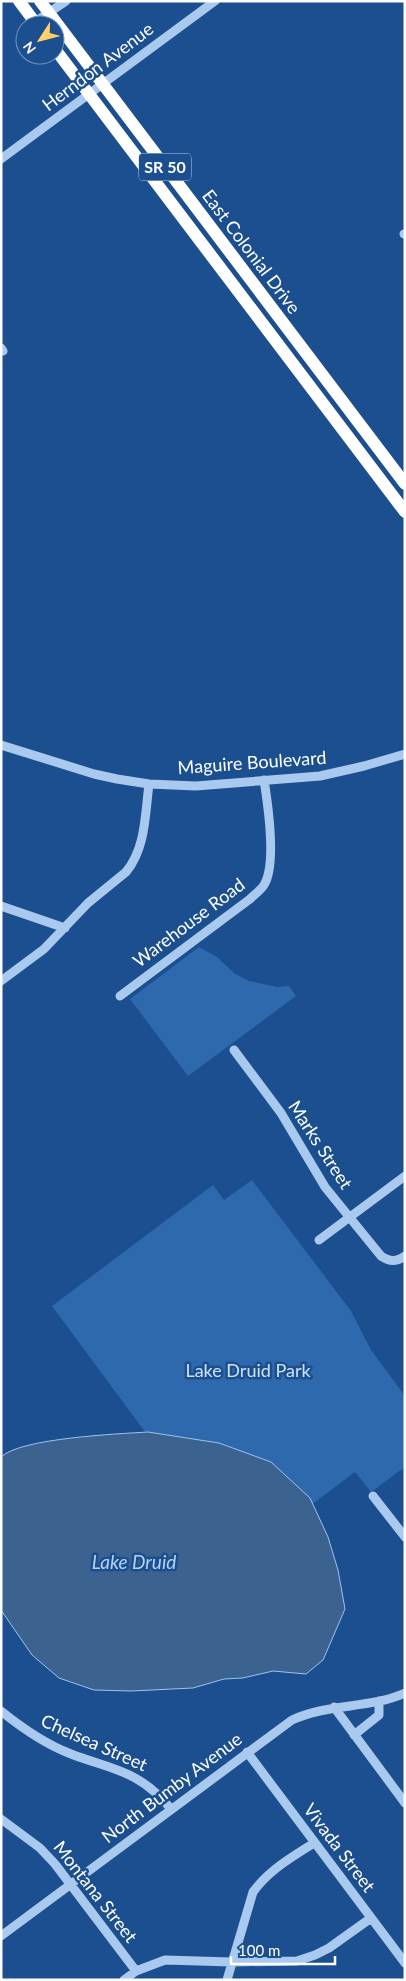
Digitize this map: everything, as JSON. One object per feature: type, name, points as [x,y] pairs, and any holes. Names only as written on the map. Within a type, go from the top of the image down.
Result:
[{"type":"highway","points":[[20,1],[30,15]]},
{"type":"highway","name":"East Colonial Drive","points":[[40,1],[402,481]]},
{"type":"highway","name":"East Colonial Drive","points":[[65,62],[405,512]]},
{"type":"highway","points":[[349,439],[361,443],[385,472],[402,481]]},
{"type":"highway","points":[[384,485],[401,490],[405,495]]},
{"type":"street","points":[[49,14],[66,1]]},
{"type":"street","name":"Herndon Avenue","points":[[1,159],[215,1]]},
{"type":"street","name":"East Colonial Drive","points":[[276,341],[290,332]]},
{"type":"street","name":"Maguire Boulevard","points":[[1,744],[94,774],[149,784],[196,786],[320,776],[405,754]]},
{"type":"street","name":"Maguire Boulevard","points":[[389,759],[405,749]]},
{"type":"street","name":"Warehouse Road","points":[[120,996],[250,899],[264,885],[269,869],[271,849],[264,780]]},
{"type":"street","points":[[1,981],[44,949],[88,903],[131,866],[139,851],[143,834],[149,784]]},
{"type":"street","points":[[1,906],[65,928]]},
{"type":"street","name":"Marks Street","points":[[234,1050],[282,1113],[325,1186],[381,1256],[395,1261],[405,1256]]},
{"type":"street","points":[[319,1240],[405,1176]]},
{"type":"street","points":[[373,1496],[405,1537]]},
{"type":"street","name":"North Bumby Avenue","points":[[1,1936],[292,1720],[318,1710],[379,1701],[405,1693]]},
{"type":"street","points":[[354,1735],[379,1715],[379,1701]]},
{"type":"street","points":[[334,1707],[405,1803]]},
{"type":"street","name":"Chelsea Street","points":[[1,1711],[47,1743],[70,1754],[124,1771],[137,1778],[171,1809]]},
{"type":"street","name":"Vivada Street","points":[[247,1752],[405,1963]]},
{"type":"street","name":"Montana Street","points":[[1,1819],[40,1848],[71,1884],[136,1971]]},
{"type":"street","points":[[227,1980],[253,1892],[261,1880],[274,1869],[314,1843]]},
{"type":"street","points":[[124,1980],[136,1971],[165,1960],[297,1961],[329,1948],[371,1918]]},
{"type":"green space","points":[[199,947],[217,957],[234,973],[249,981],[277,987],[289,986],[296,996],[188,1076],[130,999]]},
{"type":"green space","name":"Lake Druid Park","points":[[252,1180],[351,1311],[371,1350],[405,1396],[405,1467],[371,1492],[355,1472],[239,1559],[52,1306],[213,1185],[224,1200]]},
{"type":"water","name":"Lake Druid","points":[[148,1432],[219,1443],[271,1462],[310,1498],[328,1537],[338,1570],[345,1609],[323,1660],[306,1674],[273,1671],[243,1678],[224,1679],[193,1688],[131,1691],[94,1690],[59,1678],[32,1655],[1,1610],[1,1457],[28,1445],[48,1441]]}]
